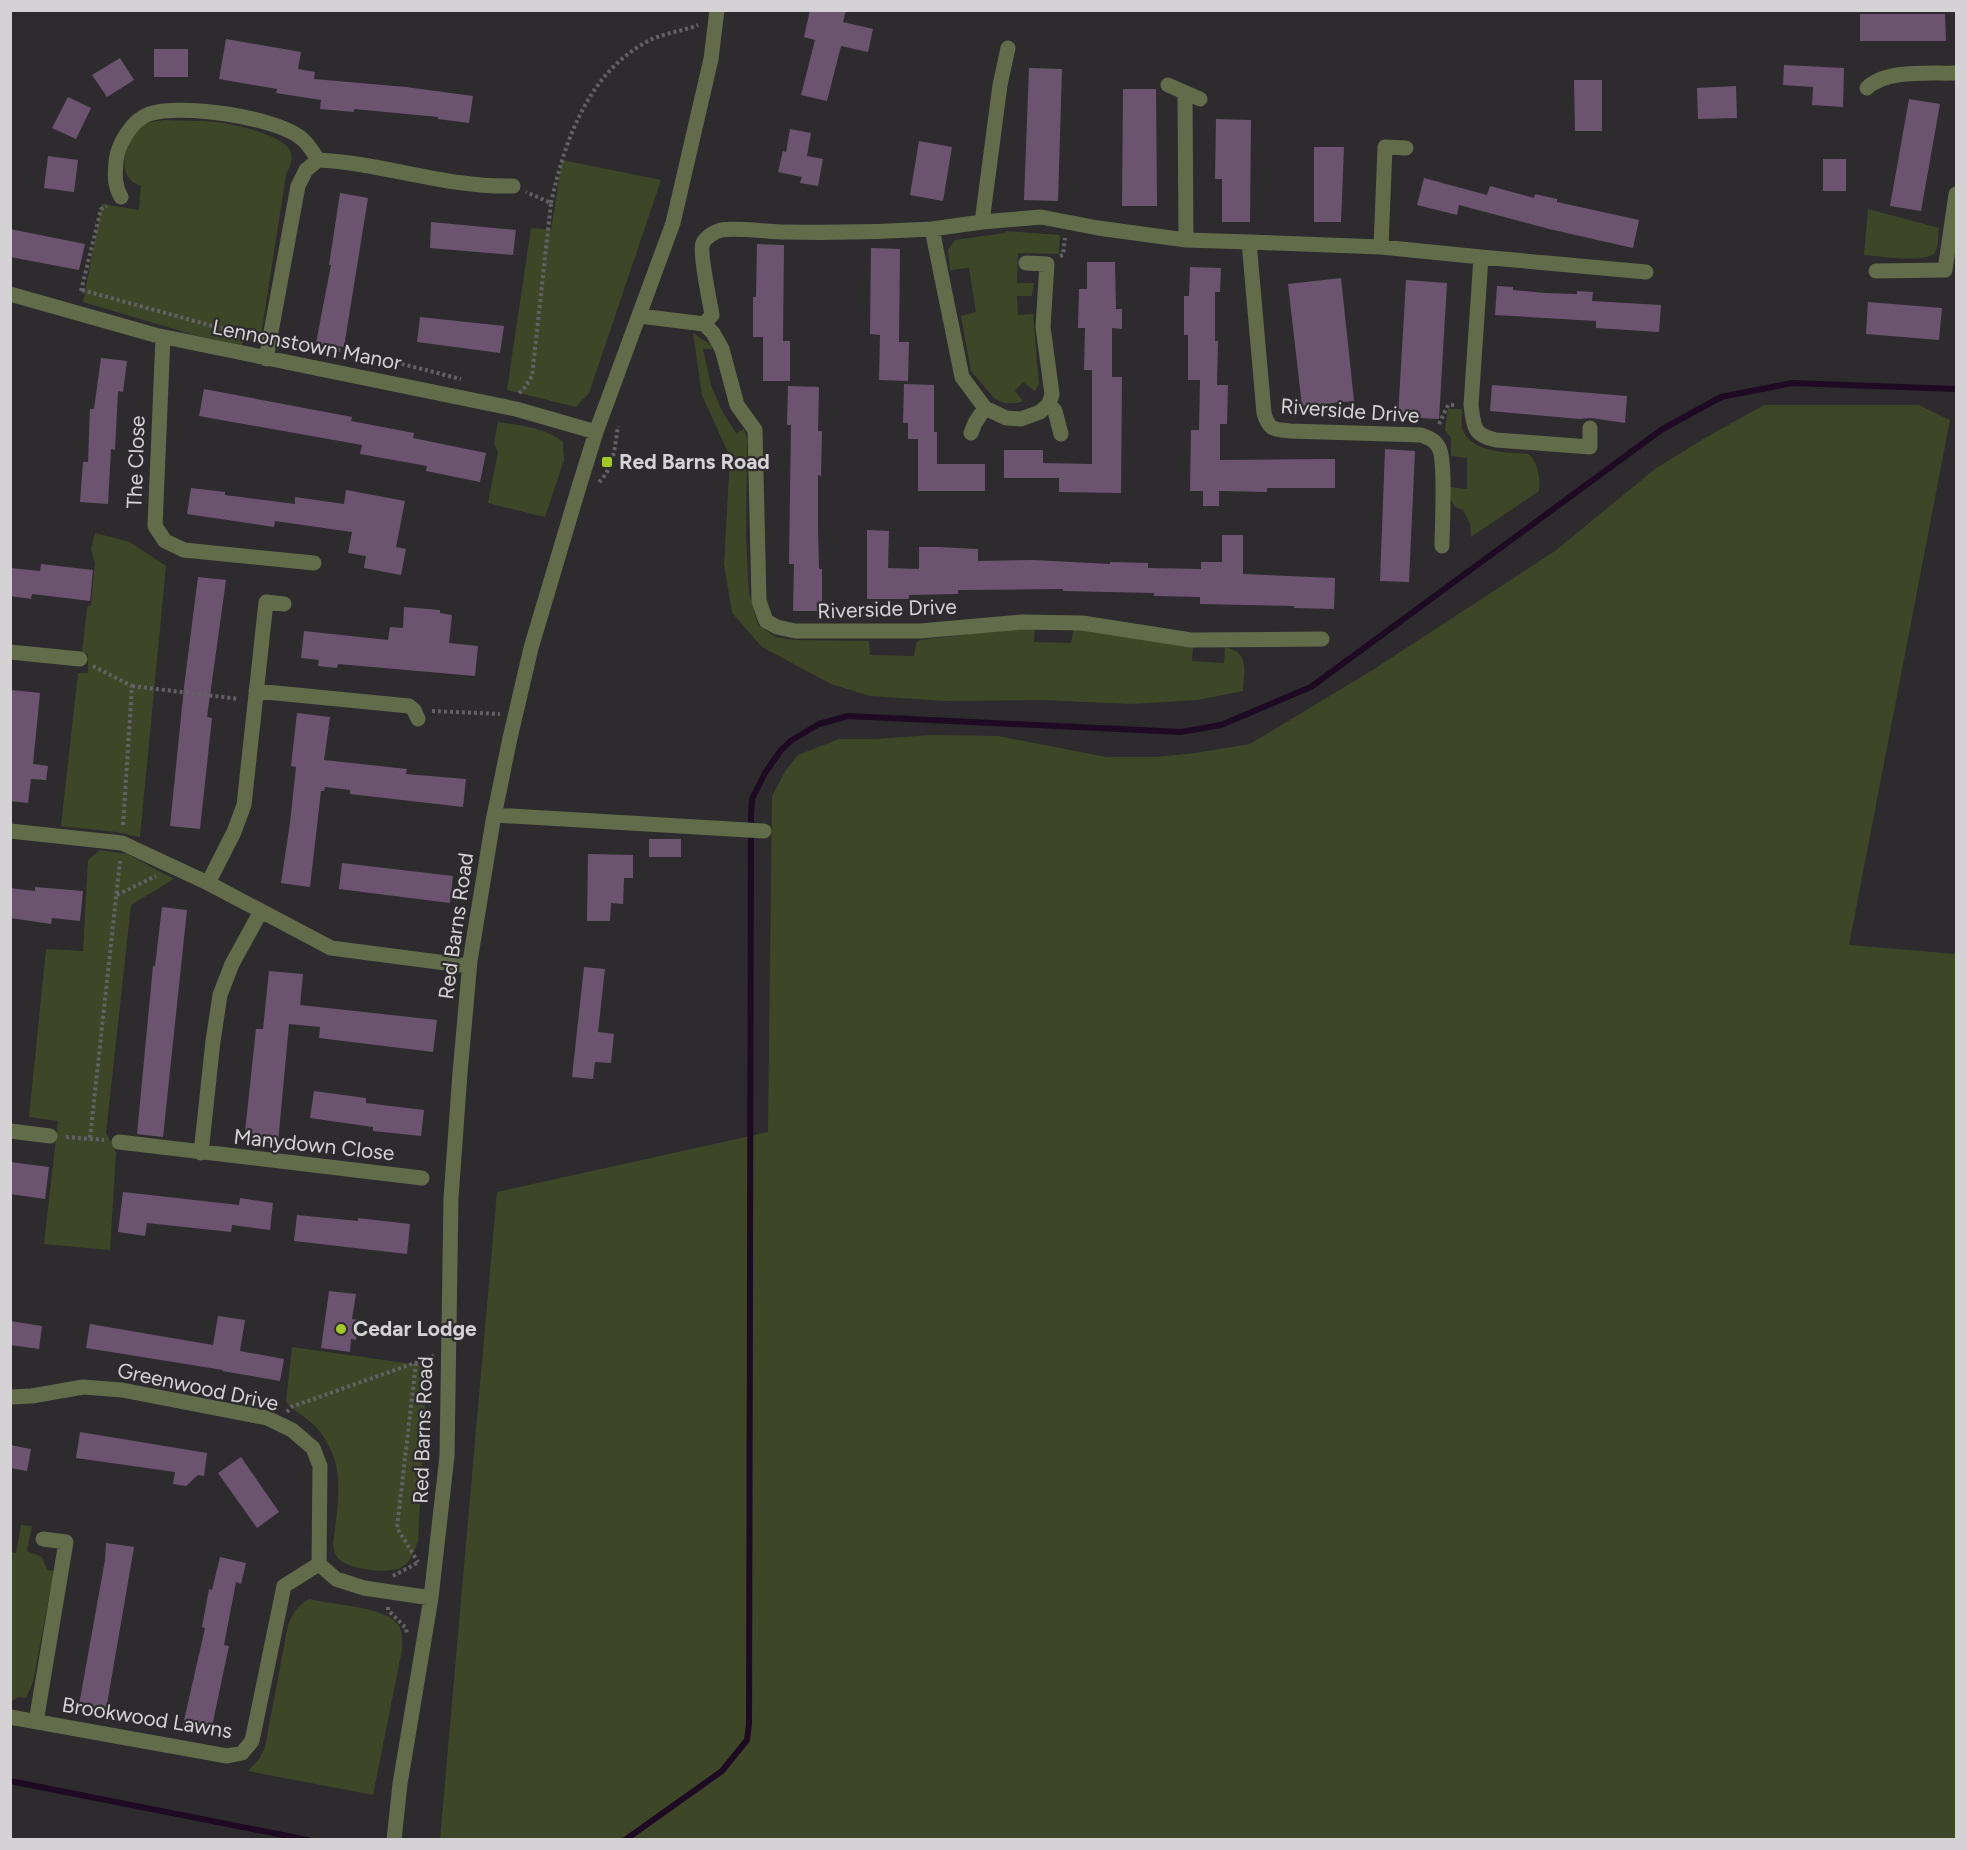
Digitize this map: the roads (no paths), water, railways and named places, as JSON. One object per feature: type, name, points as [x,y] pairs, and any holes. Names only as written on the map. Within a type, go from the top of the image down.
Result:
[{"type":"street","name":"Red Barns Road","points":[[394,1839],[400,1784],[432,1592],[447,1456],[451,1198],[470,966],[494,815],[531,648],[596,432],[674,223],[711,59],[717,13]]},
{"type":"street","points":[[982,222],[1000,85],[1008,48]]},
{"type":"street","points":[[1867,88],[1874,81],[1886,76],[1956,73]]},
{"type":"street","points":[[1168,84],[1200,99]]},
{"type":"street","points":[[1185,93],[1186,240]]},
{"type":"street","points":[[121,197],[115,178],[117,153],[126,133],[148,114],[192,110],[262,120],[300,137],[318,159]]},
{"type":"street","points":[[1381,247],[1384,147],[1406,148]]},
{"type":"street","points":[[266,359],[298,186],[306,170],[318,159],[346,161],[408,174],[495,186],[513,186]]},
{"type":"street","points":[[1876,271],[1951,270],[1956,194]]},
{"type":"street","points":[[640,316],[704,324],[712,315],[702,245],[708,236],[719,231],[733,229],[758,232],[862,233],[932,229],[1041,217],[1098,228],[1186,240],[1381,247],[1646,272]]},
{"type":"street","points":[[932,229],[962,376],[985,408],[1006,418],[1021,419],[1040,412],[1049,404],[1052,394],[1043,327],[1047,264],[1026,263]]},
{"type":"street","name":"Riverside Drive","points":[[1250,242],[1264,413],[1267,424],[1273,429],[1290,432],[1410,434],[1432,439],[1442,453],[1443,463],[1442,546]]},
{"type":"street","points":[[1481,257],[1471,405],[1473,425],[1477,432],[1486,438],[1496,440],[1590,447],[1590,428]]},
{"type":"street","name":"Lennonstown Manor","points":[[10,294],[163,337],[493,404],[596,432]]},
{"type":"street","name":"Riverside Drive","points":[[704,324],[713,333],[722,349],[737,405],[755,430],[759,600],[766,621],[777,627],[795,632],[920,632],[1022,622],[1082,623],[1191,640],[1322,639]]},
{"type":"street","name":"The Close","points":[[163,337],[155,526],[165,541],[184,550],[314,563]]},
{"type":"street","points":[[1049,404],[1055,411],[1061,434]]},
{"type":"street","points":[[971,434],[985,408]]},
{"type":"street","points":[[208,883],[234,832],[244,805],[266,602],[284,604]]},
{"type":"street","points":[[10,652],[80,659]]},
{"type":"street","points":[[255,696],[409,706],[416,715]]},
{"type":"street","points":[[494,815],[764,831]]},
{"type":"street","points":[[10,831],[122,843],[208,883],[331,948],[470,966]]},
{"type":"street","name":"Manydown Close","points":[[201,1153],[220,995],[232,964],[261,911]]},
{"type":"street","points":[[10,1131],[50,1136]]},
{"type":"street","name":"Manydown Close","points":[[119,1142],[422,1178]]},
{"type":"street","name":"Greenwood Drive","points":[[10,1397],[32,1396],[83,1386],[122,1390],[267,1418],[292,1430],[312,1448],[320,1466],[319,1564]]},
{"type":"street","points":[[36,1722],[66,1542],[43,1539]]},
{"type":"street","points":[[319,1564],[336,1579],[364,1588],[432,1592]]},
{"type":"street","name":"Brookwood Lawns","points":[[10,1717],[227,1756],[242,1753],[252,1741],[284,1586],[319,1564]]},
{"type":"waterway","points":[[625,1840],[722,1771],[747,1740],[749,1724],[751,815],[752,799],[765,773],[781,750],[792,740],[819,724],[848,716],[1181,732],[1221,725],[1311,687],[1661,430],[1721,397],[1792,383],[1956,389]]},
{"type":"waterway","points":[[10,1781],[308,1840]]},
{"type":"place","name":"Red Barns Road","points":[[607,462]]},
{"type":"place","name":"Cedar Lodge","points":[[341,1329]]}]
